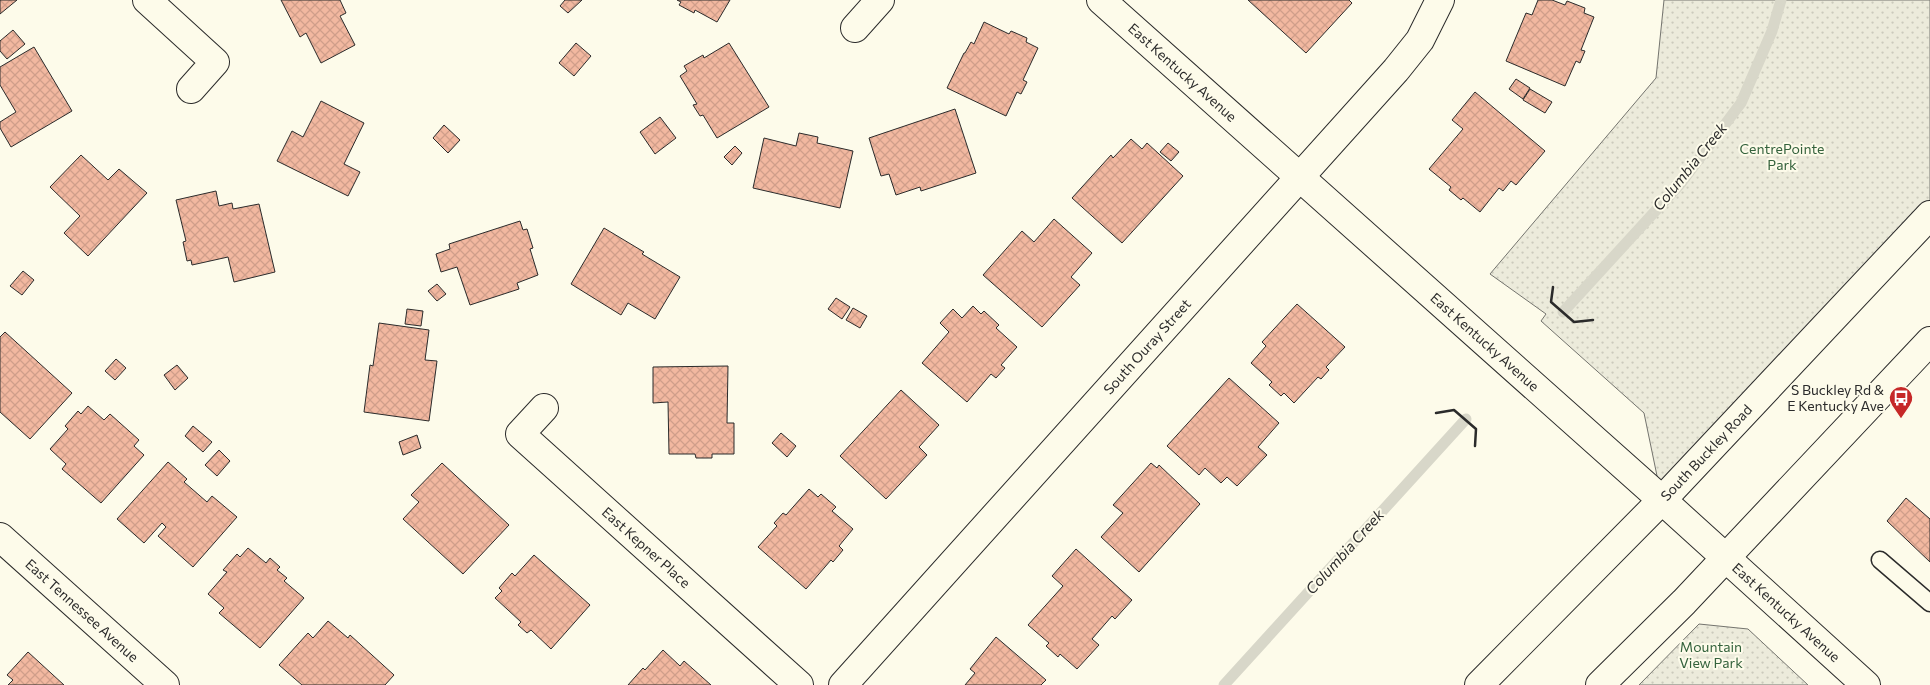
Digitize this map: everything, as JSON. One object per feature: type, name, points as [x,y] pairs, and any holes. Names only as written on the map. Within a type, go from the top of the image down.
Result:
[{"type":"street","points":[[147,0],[215,62],[191,89]]},
{"type":"street","points":[[855,28],[880,0]]},
{"type":"street","name":"East Kentucky Avenue","points":[[1102,0],[1662,500],[1866,685]]},
{"type":"street","name":"South Ouray Street","points":[[843,685],[1396,70],[1420,40],[1440,0]]},
{"type":"street","name":"South Buckley Road","points":[[1479,685],[1662,500],[1930,215]]},
{"type":"street","points":[[1600,685],[1684,602],[1930,341]]},
{"type":"street","name":"East Kepner Place","points":[[544,408],[520,434],[799,685]]},
{"type":"street","name":"East Tennessee Avenue","points":[[0,537],[165,685]]},
{"type":"lane","points":[[1880,560],[1930,603]]},
{"type":"green space","name":"CentrePointe Park","points":[[1664,0],[1930,0],[1930,215],[1662,500],[1644,413],[1541,321],[1546,314],[1490,274],[1656,78]]},
{"type":"green space","name":"Mountain View Park","points":[[1699,624],[1748,629],[1808,685],[1639,685]]},
{"type":"building","points":[[0,0],[17,0],[0,14]]},
{"type":"building","points":[[281,0],[340,0],[346,13],[340,16],[355,45],[321,63],[306,33],[300,37]]},
{"type":"building","points":[[565,0],[582,0],[568,13],[560,6]]},
{"type":"building","points":[[677,0],[730,0],[717,22],[695,10],[694,13],[679,5],[681,2]]},
{"type":"building","points":[[1248,0],[1349,0],[1352,3],[1306,53]]},
{"type":"building","points":[[1538,0],[1552,0],[1565,5],[1567,1],[1585,8],[1584,13],[1594,17],[1581,50],[1585,51],[1580,63],[1576,61],[1565,86],[1506,61],[1526,13],[1532,15]]},
{"type":"building","points":[[984,22],[1009,34],[1011,31],[1027,38],[1026,42],[1038,48],[1023,80],[1027,82],[1021,94],[1017,92],[1006,116],[947,88],[964,53],[971,42],[974,44]]},
{"type":"building","points":[[13,30],[25,44],[7,59],[0,51],[0,41]]},
{"type":"building","points":[[576,43],[591,56],[574,76],[559,63]]},
{"type":"building","points":[[729,43],[769,107],[717,138],[703,115],[700,116],[693,105],[697,104],[680,76],[687,71],[684,66],[703,55],[704,58]]},
{"type":"building","points":[[34,47],[72,111],[11,147],[0,128],[0,122],[16,112],[0,85],[0,67]]},
{"type":"building","points":[[1516,79],[1530,88],[1523,99],[1509,89]]},
{"type":"building","points":[[1530,89],[1552,102],[1545,113],[1523,100]]},
{"type":"building","points":[[1475,92],[1545,151],[1516,185],[1511,181],[1503,191],[1499,188],[1480,212],[1463,198],[1461,200],[1449,190],[1451,187],[1429,169],[1463,129],[1452,120]]},
{"type":"building","points":[[321,101],[364,123],[344,164],[360,172],[348,196],[277,161],[292,131],[303,137]]},
{"type":"building","points":[[955,109],[976,173],[921,191],[920,187],[896,195],[889,174],[881,176],[869,138]]},
{"type":"building","points":[[660,117],[676,138],[655,154],[640,132]]},
{"type":"building","points":[[444,125],[460,140],[448,153],[433,138]]},
{"type":"building","points":[[799,133],[818,137],[817,143],[853,151],[840,208],[753,188],[764,138],[796,146]]},
{"type":"building","points":[[1131,139],[1142,149],[1147,143],[1183,176],[1122,243],[1072,198],[1111,155],[1113,158]]},
{"type":"building","points":[[1168,143],[1179,152],[1171,161],[1160,152]]},
{"type":"building","points":[[735,146],[742,153],[732,165],[724,157]]},
{"type":"building","points":[[81,155],[108,180],[119,169],[147,193],[88,256],[64,233],[80,216],[50,187]]},
{"type":"building","points":[[216,191],[219,206],[232,203],[233,209],[259,204],[275,272],[234,282],[228,257],[192,265],[191,260],[187,261],[183,242],[186,241],[176,200]]},
{"type":"building","points":[[1054,219],[1092,253],[1071,277],[1080,285],[1042,327],[983,275],[1022,231],[1034,242]]},
{"type":"building","points":[[520,221],[523,230],[527,229],[533,248],[530,249],[538,275],[517,283],[519,289],[470,305],[457,267],[441,272],[436,254],[450,249],[449,244]]},
{"type":"building","points":[[604,228],[644,252],[642,254],[680,277],[655,319],[628,303],[621,315],[571,284]]},
{"type":"building","points":[[23,271],[34,280],[22,295],[10,286]]},
{"type":"building","points":[[437,284],[446,294],[437,301],[428,291]]},
{"type":"building","points":[[836,298],[850,307],[842,319],[828,309]]},
{"type":"building","points":[[1297,304],[1345,347],[1326,367],[1329,370],[1321,379],[1318,377],[1294,403],[1284,393],[1281,396],[1269,385],[1272,382],[1251,363],[1266,346],[1262,342]]},
{"type":"building","points":[[973,306],[981,314],[984,311],[999,325],[996,328],[1017,347],[1001,365],[1005,368],[996,378],[991,374],[967,402],[922,363],[949,332],[940,323],[953,309],[962,318]]},
{"type":"building","points":[[853,308],[867,316],[860,328],[846,320]]},
{"type":"building","points":[[407,309],[423,311],[421,326],[405,324]]},
{"type":"building","points":[[379,323],[429,330],[425,360],[437,361],[429,421],[364,412],[370,365],[373,366]]},
{"type":"building","points":[[5,332],[72,393],[30,439],[0,412],[0,337]]},
{"type":"building","points":[[116,359],[126,368],[115,380],[105,371]]},
{"type":"building","points":[[177,365],[188,378],[175,390],[164,375]]},
{"type":"building","points":[[728,366],[727,423],[734,423],[734,454],[712,454],[712,458],[696,458],[695,454],[669,454],[668,402],[653,403],[653,367]]},
{"type":"building","points":[[1229,378],[1279,423],[1258,447],[1267,455],[1237,486],[1227,477],[1221,483],[1205,468],[1199,475],[1167,446]]},
{"type":"building","points":[[901,390],[939,425],[919,447],[927,455],[886,499],[840,456]]},
{"type":"building","points":[[88,406],[104,420],[110,414],[139,440],[134,446],[144,455],[101,503],[62,469],[66,464],[50,449],[68,429],[65,426],[78,411],[81,414]]},
{"type":"building","points":[[193,426],[212,442],[203,452],[185,436]]},
{"type":"building","points":[[781,433],[796,446],[787,457],[772,443]]},
{"type":"building","points":[[417,435],[421,448],[403,455],[399,442]]},
{"type":"building","points":[[219,450],[230,461],[217,476],[205,465]]},
{"type":"building","points":[[168,462],[187,479],[184,482],[207,502],[212,496],[237,517],[193,567],[158,536],[166,527],[162,523],[144,543],[117,519]]},
{"type":"building","points":[[442,463],[509,525],[463,574],[403,519],[419,502],[411,495]]},
{"type":"building","points":[[1151,463],[1157,468],[1159,465],[1200,504],[1139,572],[1101,537],[1123,513],[1113,505]]},
{"type":"building","points":[[809,489],[818,497],[821,494],[836,507],[832,511],[853,529],[839,546],[843,550],[833,562],[831,560],[806,589],[758,547],[777,526],[774,523],[783,513],[786,515]]},
{"type":"building","points":[[1906,498],[1930,519],[1930,562],[1887,521]]},
{"type":"building","points":[[248,548],[266,563],[270,558],[280,567],[277,570],[287,578],[284,581],[304,598],[260,648],[219,613],[224,608],[208,594],[227,572],[223,570],[237,554],[240,557]]},
{"type":"building","points":[[1076,549],[1132,600],[1115,619],[1112,616],[1092,639],[1099,645],[1077,669],[1060,654],[1058,657],[1046,646],[1049,643],[1028,625],[1063,586],[1052,576]]},
{"type":"building","points":[[534,555],[590,605],[551,649],[531,630],[527,633],[518,625],[521,622],[495,598],[502,591],[499,588],[512,573],[515,576]]},
{"type":"building","points":[[328,621],[348,638],[350,635],[394,675],[385,685],[302,685],[279,665],[308,633],[313,638]]},
{"type":"building","points":[[996,637],[1046,680],[1041,685],[965,685],[975,673],[970,669]]},
{"type":"building","points":[[663,650],[680,666],[684,661],[711,685],[628,685]]},
{"type":"building","points":[[28,652],[64,685],[8,685],[13,680],[7,675]]},
{"type":"waterway","name":"Columbia Creek","points":[[1563,312],[1681,183],[1741,103],[1772,31],[1781,0]]},
{"type":"waterway","name":"Columbia Creek","points":[[1224,685],[1466,419]]},
{"type":"wall","points":[[1553,287],[1551,302],[1574,322],[1593,320]]},
{"type":"wall","points":[[1436,413],[1454,410],[1476,429],[1475,446]]},
{"type":"place","name":"S Buckley Rd & E Kentucky Ave","points":[[1901,419]]}]
